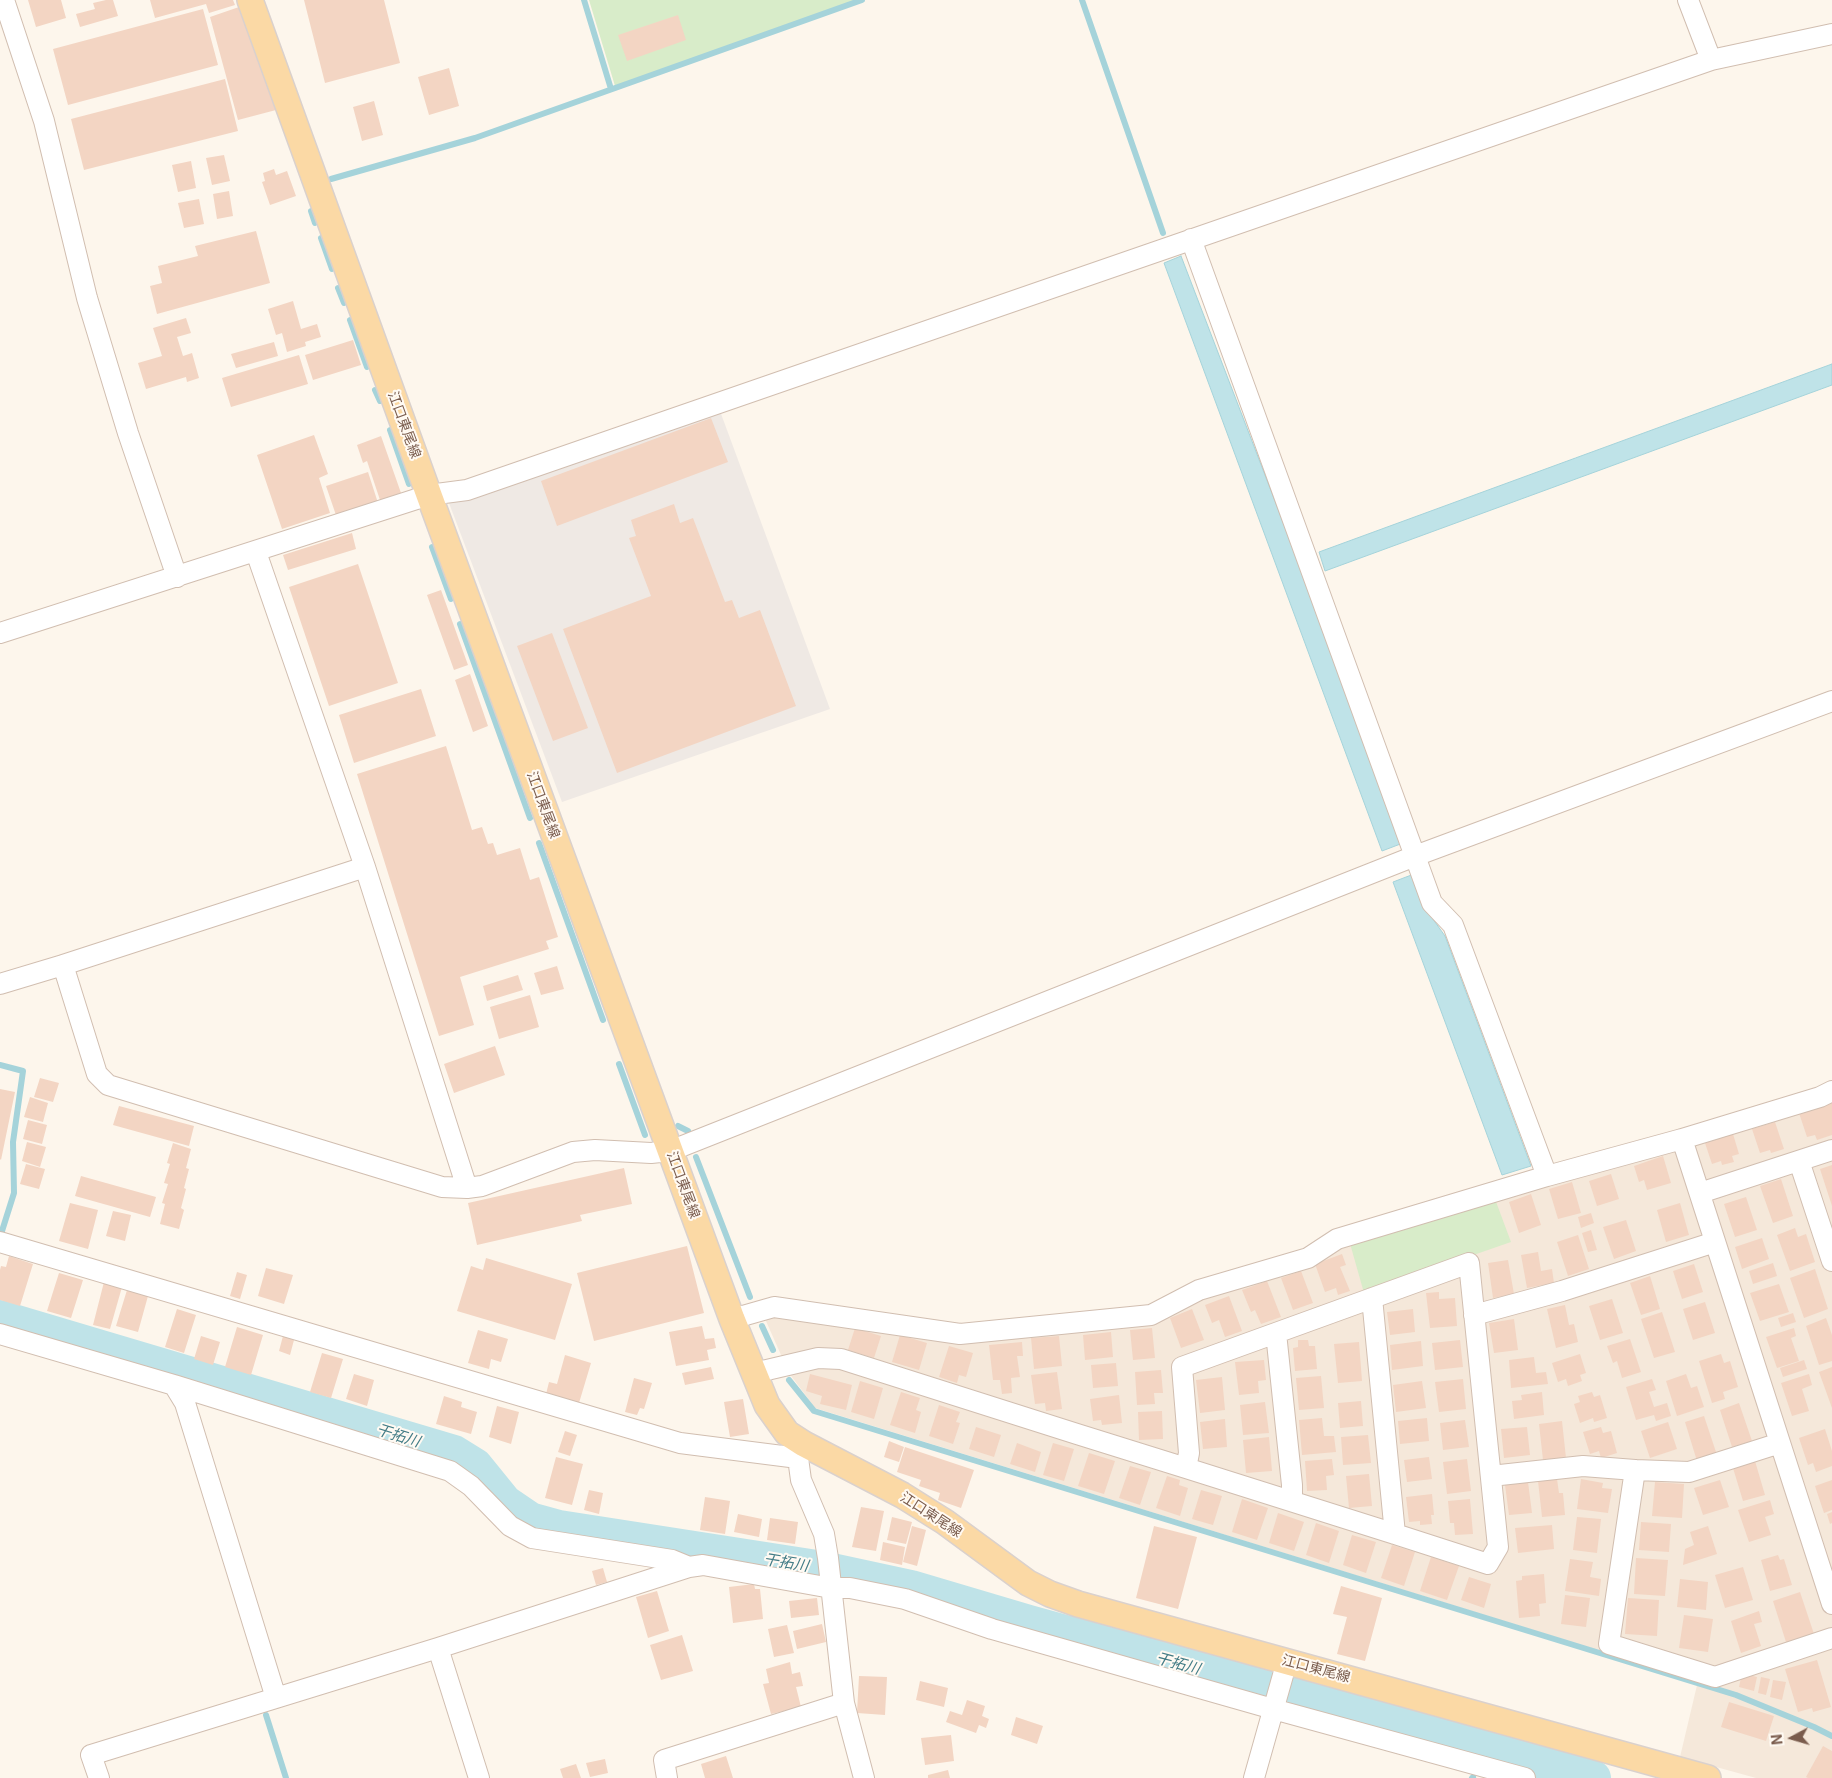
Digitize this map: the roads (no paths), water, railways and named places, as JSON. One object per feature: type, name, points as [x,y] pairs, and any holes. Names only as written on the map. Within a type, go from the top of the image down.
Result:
[{"type":"main road","name":"江口東尾線","points":[[250,0],[429,495],[732,1319],[768,1405],[801,1451],[902,1495],[944,1522],[1028,1583],[1050,1594],[1284,1670],[1708,1778]]},
{"type":"street","points":[[4,0],[44,121],[93,316],[128,433],[178,577]]},
{"type":"street","points":[[1688,0],[1711,60]]},
{"type":"street","points":[[0,633],[429,495],[467,490],[1711,60],[1832,34]]},
{"type":"street","points":[[1191,239],[1432,903],[1453,925],[1547,1176]]},
{"type":"street","points":[[256,552],[365,867],[467,1188]]},
{"type":"street","points":[[63,964],[97,1074],[108,1085],[442,1187],[467,1188],[482,1186],[573,1152],[595,1150],[651,1153],[670,1151],[1415,856],[1832,702]]},
{"type":"street","points":[[0,984],[365,867]]},
{"type":"street","points":[[732,1319],[774,1307],[960,1334],[1151,1314],[1199,1290],[1308,1258],[1337,1239],[1820,1097],[1832,1091]]},
{"type":"street","points":[[1682,1138],[1832,1604]]},
{"type":"street","points":[[1700,1193],[1832,1150]]},
{"type":"street","points":[[1799,1161],[1832,1261]]},
{"type":"street","points":[[0,1242],[680,1443],[801,1451],[801,1480],[824,1534],[844,1703],[864,1778]]},
{"type":"street","points":[[1474,1315],[1562,1291],[1715,1242]]},
{"type":"street","points":[[754,1373],[818,1358],[841,1359],[1488,1564],[1498,1547],[1469,1263],[1182,1367],[1189,1453],[1186,1468]]},
{"type":"street","points":[[1372,1298],[1395,1534]]},
{"type":"street","points":[[1276,1333],[1292,1485],[1292,1502]]},
{"type":"street","points":[[0,1334],[174,1385],[450,1470],[471,1486],[510,1526],[532,1538],[672,1560],[689,1567]]},
{"type":"street","points":[[174,1385],[185,1403],[276,1698]]},
{"type":"street","points":[[1490,1476],[1583,1466],[1689,1472],[1780,1443]]},
{"type":"street","points":[[1635,1470],[1610,1644],[1715,1677],[1832,1638]]},
{"type":"street","points":[[99,1778],[91,1754],[438,1648],[689,1567],[703,1565],[850,1588],[905,1599],[992,1629],[1524,1778]]},
{"type":"street","points":[[438,1648],[479,1778]]},
{"type":"street","points":[[1254,1778],[1284,1670]]},
{"type":"street","points":[[667,1778],[664,1760],[844,1703]]},
{"type":"water","points":[[1181,256],[1301,569],[1403,843],[1382,851],[1164,263]]},
{"type":"water","points":[[1832,364],[1832,385],[1325,571],[1319,552]]},
{"type":"water","points":[[1414,874],[1430,915],[1445,936],[1531,1166],[1502,1175],[1393,882]]},
{"type":"waterway","points":[[584,0],[611,89]]},
{"type":"waterway","points":[[331,179],[475,138],[862,0]]},
{"type":"waterway","points":[[1082,0],[1163,233]]},
{"type":"waterway","points":[[311,211],[315,223]]},
{"type":"waterway","points":[[321,238],[332,269]]},
{"type":"waterway","points":[[338,288],[344,303]]},
{"type":"waterway","points":[[350,320],[367,367]]},
{"type":"waterway","points":[[375,390],[380,401]]},
{"type":"waterway","points":[[390,430],[409,484]]},
{"type":"waterway","points":[[432,547],[451,599]]},
{"type":"waterway","points":[[460,624],[530,818]]},
{"type":"waterway","points":[[539,843],[603,1020]]},
{"type":"waterway","points":[[619,1064],[645,1135]]},
{"type":"waterway","points":[[0,1065],[23,1071],[13,1142],[14,1193],[2,1231]]},
{"type":"waterway","points":[[678,1126],[688,1131]]},
{"type":"waterway","points":[[696,1157],[750,1297]]},
{"type":"waterway","name":"干拓川","points":[[0,1318],[454,1453],[475,1466],[505,1503],[530,1520],[559,1528],[823,1569],[911,1588],[1029,1623],[1593,1778]]},
{"type":"waterway","points":[[762,1326],[773,1350]]},
{"type":"waterway","points":[[789,1380],[814,1411],[1736,1695],[1832,1736]]},
{"type":"waterway","points":[[266,1715],[286,1778]]}]
